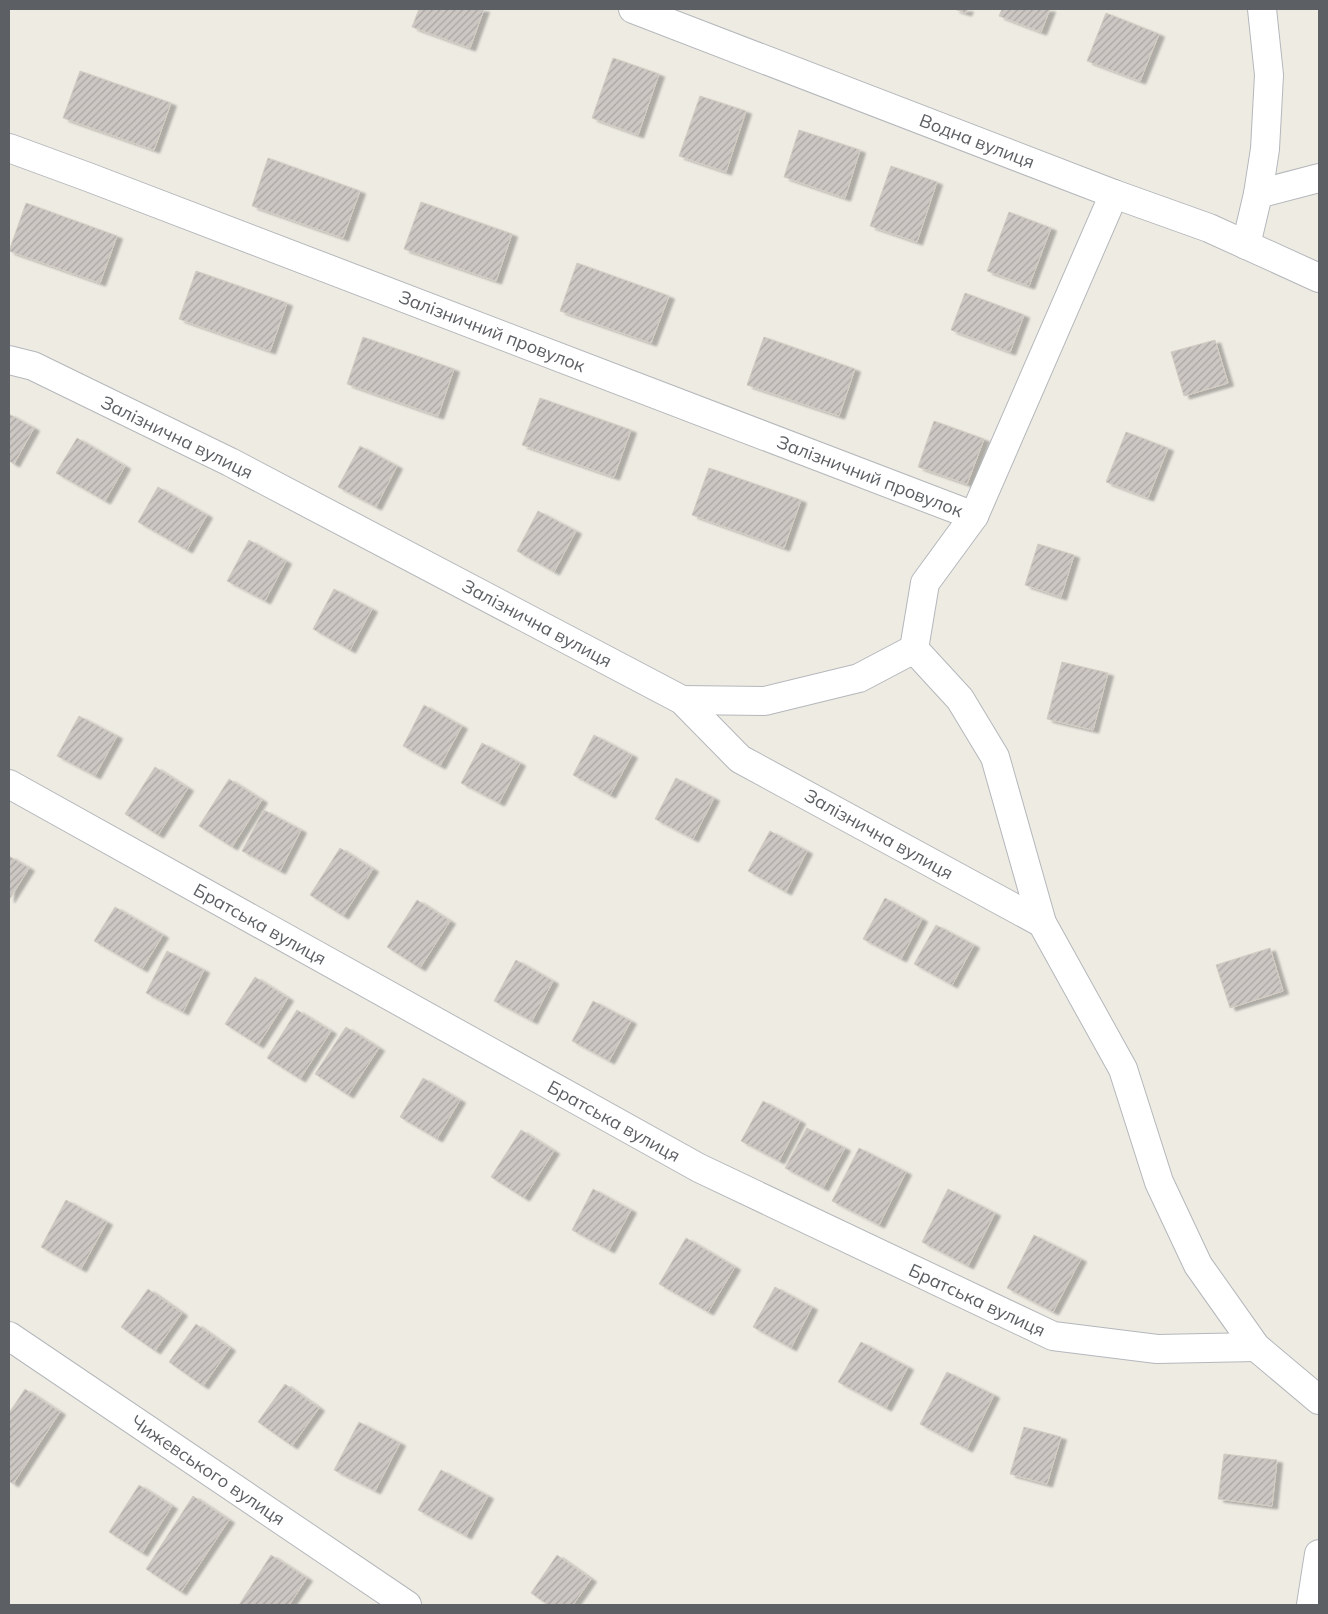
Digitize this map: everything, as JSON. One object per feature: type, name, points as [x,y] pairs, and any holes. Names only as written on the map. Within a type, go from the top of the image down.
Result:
[{"type":"street","name":"Водна вулиця","points":[[633,9],[1114,194],[1209,228],[1319,278]]},
{"type":"street","points":[[1246,245],[1258,194],[1264,149],[1269,75],[1262,9]]},
{"type":"street","name":"Залізничний провулок","points":[[9,148],[974,516]]},
{"type":"street","points":[[1258,194],[1319,178]]},
{"type":"street","points":[[914,649],[925,583],[974,516],[1114,194]]},
{"type":"street","name":"Залізнична вулиця","points":[[9,360],[33,366],[230,462],[682,700],[740,759],[1042,923]]},
{"type":"street","points":[[682,700],[765,701],[859,678],[914,649]]},
{"type":"street","points":[[914,649],[960,699],[995,757],[1042,923],[1123,1069],[1159,1182],[1198,1265],[1256,1347],[1319,1400]]},
{"type":"street","name":"Братська вулиця","points":[[9,784],[699,1168],[1053,1336],[1157,1349],[1256,1347]]},
{"type":"street","name":"Чижевського вулиця","points":[[9,1336],[407,1605]]},
{"type":"street","points":[[1311,1605],[1319,1554]]},
{"type":"building","points":[[419,9],[484,9],[470,48],[412,27]]},
{"type":"building","points":[[954,9],[968,9],[966,13]]},
{"type":"building","points":[[1002,9],[1050,9],[1041,32],[999,16]]},
{"type":"building","points":[[1106,13],[1159,34],[1140,81],[1087,61]]},
{"type":"building","points":[[613,58],[659,74],[638,135],[592,118]]},
{"type":"building","points":[[80,71],[171,103],[154,150],[63,118]]},
{"type":"building","points":[[700,96],[746,111],[726,172],[679,156]]},
{"type":"building","points":[[799,130],[860,150],[845,198],[784,177]]},
{"type":"building","points":[[268,158],[360,191],[343,238],[252,206]]},
{"type":"building","points":[[891,166],[937,182],[917,242],[870,226]]},
{"type":"building","points":[[421,202],[512,234],[496,281],[404,249]]},
{"type":"building","points":[[26,203],[117,236],[100,283],[9,251]]},
{"type":"building","points":[[1009,212],[1051,228],[1029,286],[987,271]]},
{"type":"building","points":[[577,263],[669,296],[651,343],[560,311]]},
{"type":"building","points":[[196,271],[287,303],[270,351],[179,319]]},
{"type":"building","points":[[965,293],[1024,315],[1010,352],[951,330]]},
{"type":"building","points":[[363,337],[454,369],[438,416],[347,384]]},
{"type":"building","points":[[764,337],[855,369],[839,416],[747,385]]},
{"type":"building","points":[[1215,340],[1228,383],[1184,396],[1171,352]]},
{"type":"building","points":[[540,398],[631,430],[614,477],[522,445]]},
{"type":"building","points":[[9,414],[34,428],[14,464],[9,461]]},
{"type":"building","points":[[934,421],[984,439],[967,484],[918,467]]},
{"type":"building","points":[[1126,432],[1168,448],[1148,498],[1106,482]]},
{"type":"building","points":[[77,438],[125,466],[105,501],[56,473]]},
{"type":"building","points":[[360,446],[397,466],[376,507],[338,487]]},
{"type":"building","points":[[709,468],[801,500],[784,548],[692,515]]},
{"type":"building","points":[[158,487],[207,515],[187,550],[138,522]]},
{"type":"building","points":[[538,511],[576,531],[554,572],[517,551]]},
{"type":"building","points":[[249,540],[286,561],[265,601],[227,581]]},
{"type":"building","points":[[1038,544],[1074,555],[1061,597],[1025,585]]},
{"type":"building","points":[[334,589],[372,609],[350,650],[313,629]]},
{"type":"building","points":[[1062,662],[1108,673],[1093,730],[1047,719]]},
{"type":"building","points":[[424,705],[462,726],[440,766],[403,746]]},
{"type":"building","points":[[79,716],[117,736],[95,776],[57,756]]},
{"type":"building","points":[[594,735],[632,755],[610,795],[573,775]]},
{"type":"building","points":[[482,743],[520,763],[499,803],[461,783]]},
{"type":"building","points":[[155,767],[188,788],[158,835],[125,814]]},
{"type":"building","points":[[676,778],[714,798],[693,839],[655,819]]},
{"type":"building","points":[[229,779],[262,800],[232,847],[199,826]]},
{"type":"building","points":[[264,810],[301,830],[280,871],[242,851]]},
{"type":"building","points":[[770,831],[807,851],[786,892],[748,871]]},
{"type":"building","points":[[340,848],[373,869],[343,916],[310,895]]},
{"type":"building","points":[[9,856],[29,868],[9,900]]},
{"type":"building","points":[[885,898],[922,919],[901,959],[863,939]]},
{"type":"building","points":[[417,900],[450,921],[420,968],[387,947]]},
{"type":"building","points":[[115,907],[163,935],[142,969],[94,941]]},
{"type":"building","points":[[936,925],[974,945],[952,985],[914,964]]},
{"type":"building","points":[[1270,948],[1283,991],[1230,1008],[1216,965]]},
{"type":"building","points":[[167,951],[204,970],[183,1012],[146,993]]},
{"type":"building","points":[[516,960],[553,981],[532,1021],[494,1001]]},
{"type":"building","points":[[255,977],[288,998],[258,1045],[225,1024]]},
{"type":"building","points":[[593,1001],[631,1021],[609,1061],[572,1041]]},
{"type":"building","points":[[297,1010],[331,1031],[300,1079],[267,1058]]},
{"type":"building","points":[[346,1027],[379,1048],[348,1095],[315,1074]]},
{"type":"building","points":[[423,1078],[460,1100],[437,1139],[400,1117]]},
{"type":"building","points":[[763,1101],[800,1121],[779,1161],[741,1141]]},
{"type":"building","points":[[807,1128],[845,1148],[823,1188],[785,1168]]},
{"type":"building","points":[[521,1130],[554,1151],[524,1198],[491,1177]]},
{"type":"building","points":[[859,1148],[906,1172],[879,1225],[832,1201]]},
{"type":"building","points":[[593,1189],[631,1210],[609,1250],[572,1230]]},
{"type":"building","points":[[948,1189],[995,1213],[968,1266],[922,1242]]},
{"type":"building","points":[[66,1200],[107,1222],[81,1269],[41,1247]]},
{"type":"building","points":[[1034,1235],[1081,1259],[1053,1312],[1007,1288]]},
{"type":"building","points":[[686,1238],[735,1267],[708,1312],[659,1284]]},
{"type":"building","points":[[775,1287],[812,1307],[791,1348],[753,1327]]},
{"type":"building","points":[[148,1289],[182,1313],[155,1351],[121,1327]]},
{"type":"building","points":[[196,1324],[230,1348],[203,1386],[169,1362]]},
{"type":"building","points":[[861,1342],[908,1367],[886,1408],[838,1382]]},
{"type":"building","points":[[947,1372],[994,1395],[967,1449],[920,1424]]},
{"type":"building","points":[[285,1384],[319,1408],[292,1446],[258,1422]]},
{"type":"building","points":[[25,1389],[60,1412],[13,1484],[9,1481],[9,1413]]},
{"type":"building","points":[[359,1422],[400,1443],[375,1491],[334,1470]]},
{"type":"building","points":[[1024,1427],[1061,1437],[1047,1484],[1010,1474]]},
{"type":"building","points":[[1224,1454],[1277,1460],[1272,1506],[1218,1499]]},
{"type":"building","points":[[441,1470],[488,1496],[466,1536],[418,1510]]},
{"type":"building","points":[[139,1485],[172,1506],[142,1553],[109,1532]]},
{"type":"building","points":[[193,1496],[229,1520],[181,1592],[146,1569]]},
{"type":"building","points":[[271,1555],[307,1578],[289,1605],[239,1605]]},
{"type":"building","points":[[557,1555],[591,1579],[573,1605],[548,1605],[531,1593]]}]
